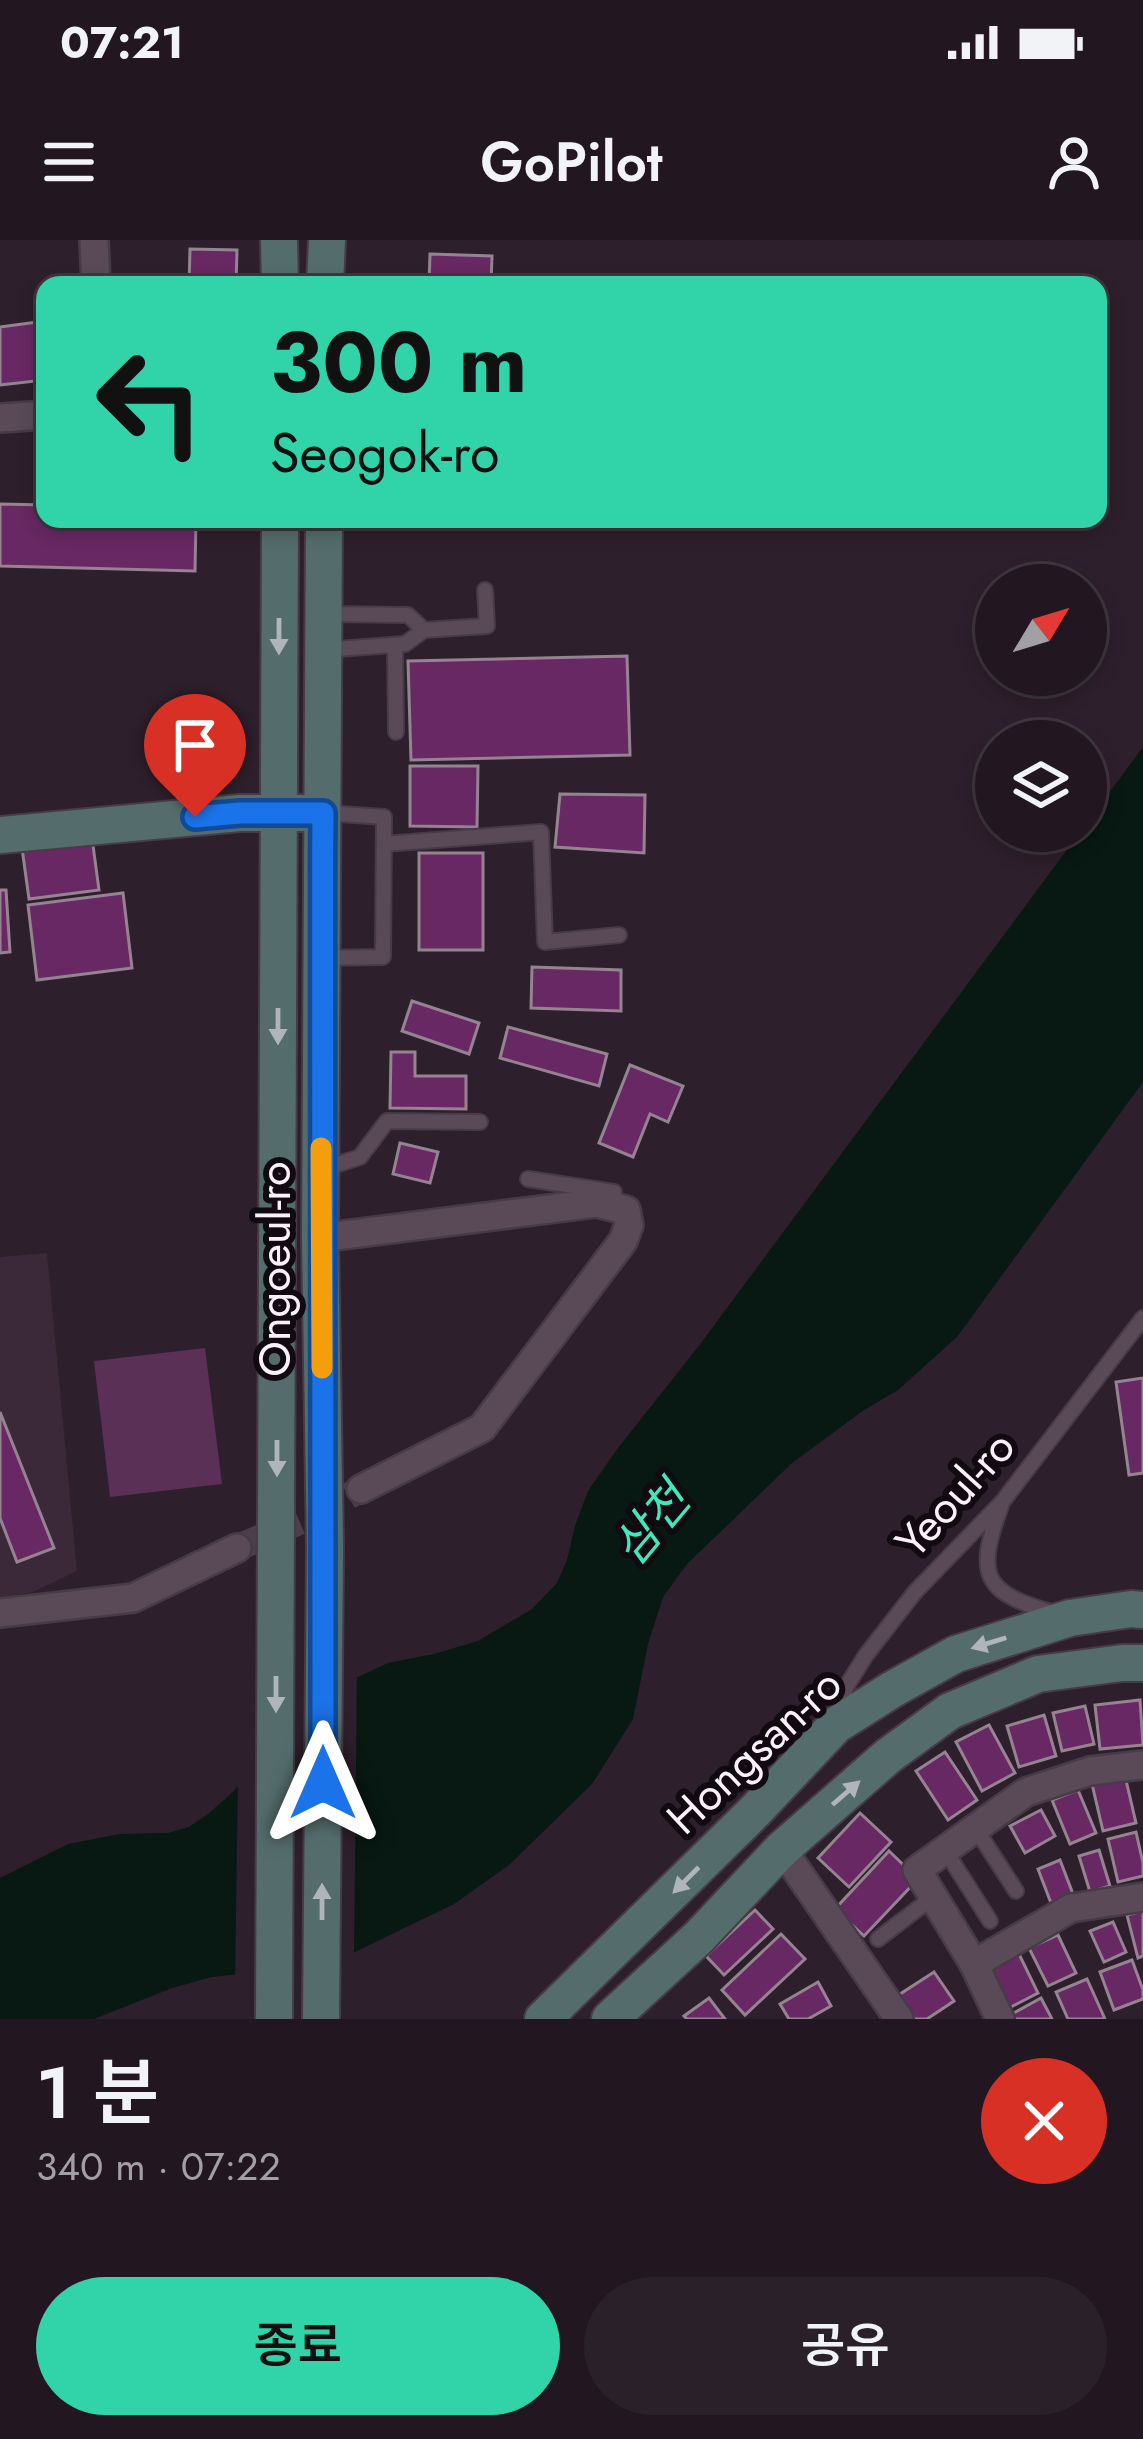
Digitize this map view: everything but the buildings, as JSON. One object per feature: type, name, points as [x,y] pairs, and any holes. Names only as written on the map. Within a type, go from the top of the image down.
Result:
[{"type":"street","points":[[94,240],[96,276]]},
{"type":"street","points":[[279,240],[280,276]]},
{"type":"street","points":[[325,276],[327,240]]},
{"type":"street","points":[[0,418],[36,416]]},
{"type":"street","name":"Ongoeul-ro","points":[[274,2019],[280,528]]},
{"type":"street","name":"Ongoeul-ro","points":[[321,2019],[324,528]]},
{"type":"street","points":[[0,835],[240,813],[323,813]]},
{"type":"street","points":[[320,1238],[596,1203],[621,1215],[623,1241],[482,1428],[361,1489]]},
{"type":"street","points":[[277,1376],[322,1373]]},
{"type":"street","points":[[0,1613],[133,1598],[237,1548]]},
{"type":"street","name":"Hongsan-ro","points":[[543,2019],[836,1725],[956,1654],[1070,1618],[1143,1610]]},
{"type":"street","name":"Hongsan-ro","points":[[610,2019],[699,1937],[782,1849],[888,1756],[950,1711],[1038,1674],[1143,1664]]},
{"type":"street","points":[[1000,2019],[974,1964],[917,1870],[1026,1792],[1090,1771],[1143,1765]]},
{"type":"street","points":[[782,1849],[899,2019]]},
{"type":"street","points":[[974,1964],[1071,1908],[1143,1897]]},
{"type":"lane","points":[[324,632],[395,645],[405,644],[424,630],[487,626],[485,590]]},
{"type":"lane","points":[[324,632],[408,615],[424,630]]},
{"type":"lane","points":[[395,645],[396,732]]},
{"type":"lane","points":[[322,958],[383,957],[384,844],[384,817],[323,813]]},
{"type":"lane","points":[[384,844],[541,832],[545,942],[620,935]]},
{"type":"lane","points":[[321,1169],[360,1157],[387,1121],[480,1121]]},
{"type":"lane","points":[[528,1179],[614,1192],[621,1215]]},
{"type":"lane","name":"Yeoul-ro","points":[[836,1725],[845,1687],[866,1655],[916,1592],[1003,1502],[1143,1318]]},
{"type":"lane","points":[[1003,1502],[990,1536],[987,1562],[995,1585],[1012,1601],[1070,1618]]},
{"type":"lane","points":[[976,1828],[1016,1891]]},
{"type":"lane","points":[[945,1850],[990,1922]]},
{"type":"lane","points":[[878,1939],[933,1897]]},
{"type":"shaded area","points":[[47,1253],[77,1571],[33,1592],[0,1598],[0,1257]]},
{"type":"shaded area","points":[[205,1348],[222,1484],[110,1497],[94,1361]]},
{"type":"water","name":"삼천","points":[[1143,747],[1143,1082],[957,1337],[898,1390],[792,1463],[687,1564],[663,1597],[633,1719],[592,1784],[509,1865],[454,1904],[353,1953],[306,1967],[212,1977],[94,2019],[0,2019],[0,1878],[68,1844],[189,1827],[356,1678],[388,1663],[478,1641],[532,1609],[557,1583],[588,1491],[1065,852],[1107,852],[1107,796]]},
{"type":"pier","points":[[357,1671],[354,1959],[307,1973],[235,1981],[238,1778],[306,1708]]},
{"type":"tunnel","points":[[237,1548],[361,1489]]},
{"type":"slow traffic","points":[[321,1148],[322,1368]]},
{"type":"route","points":[[195,817],[323,813],[323,1783]]}]
